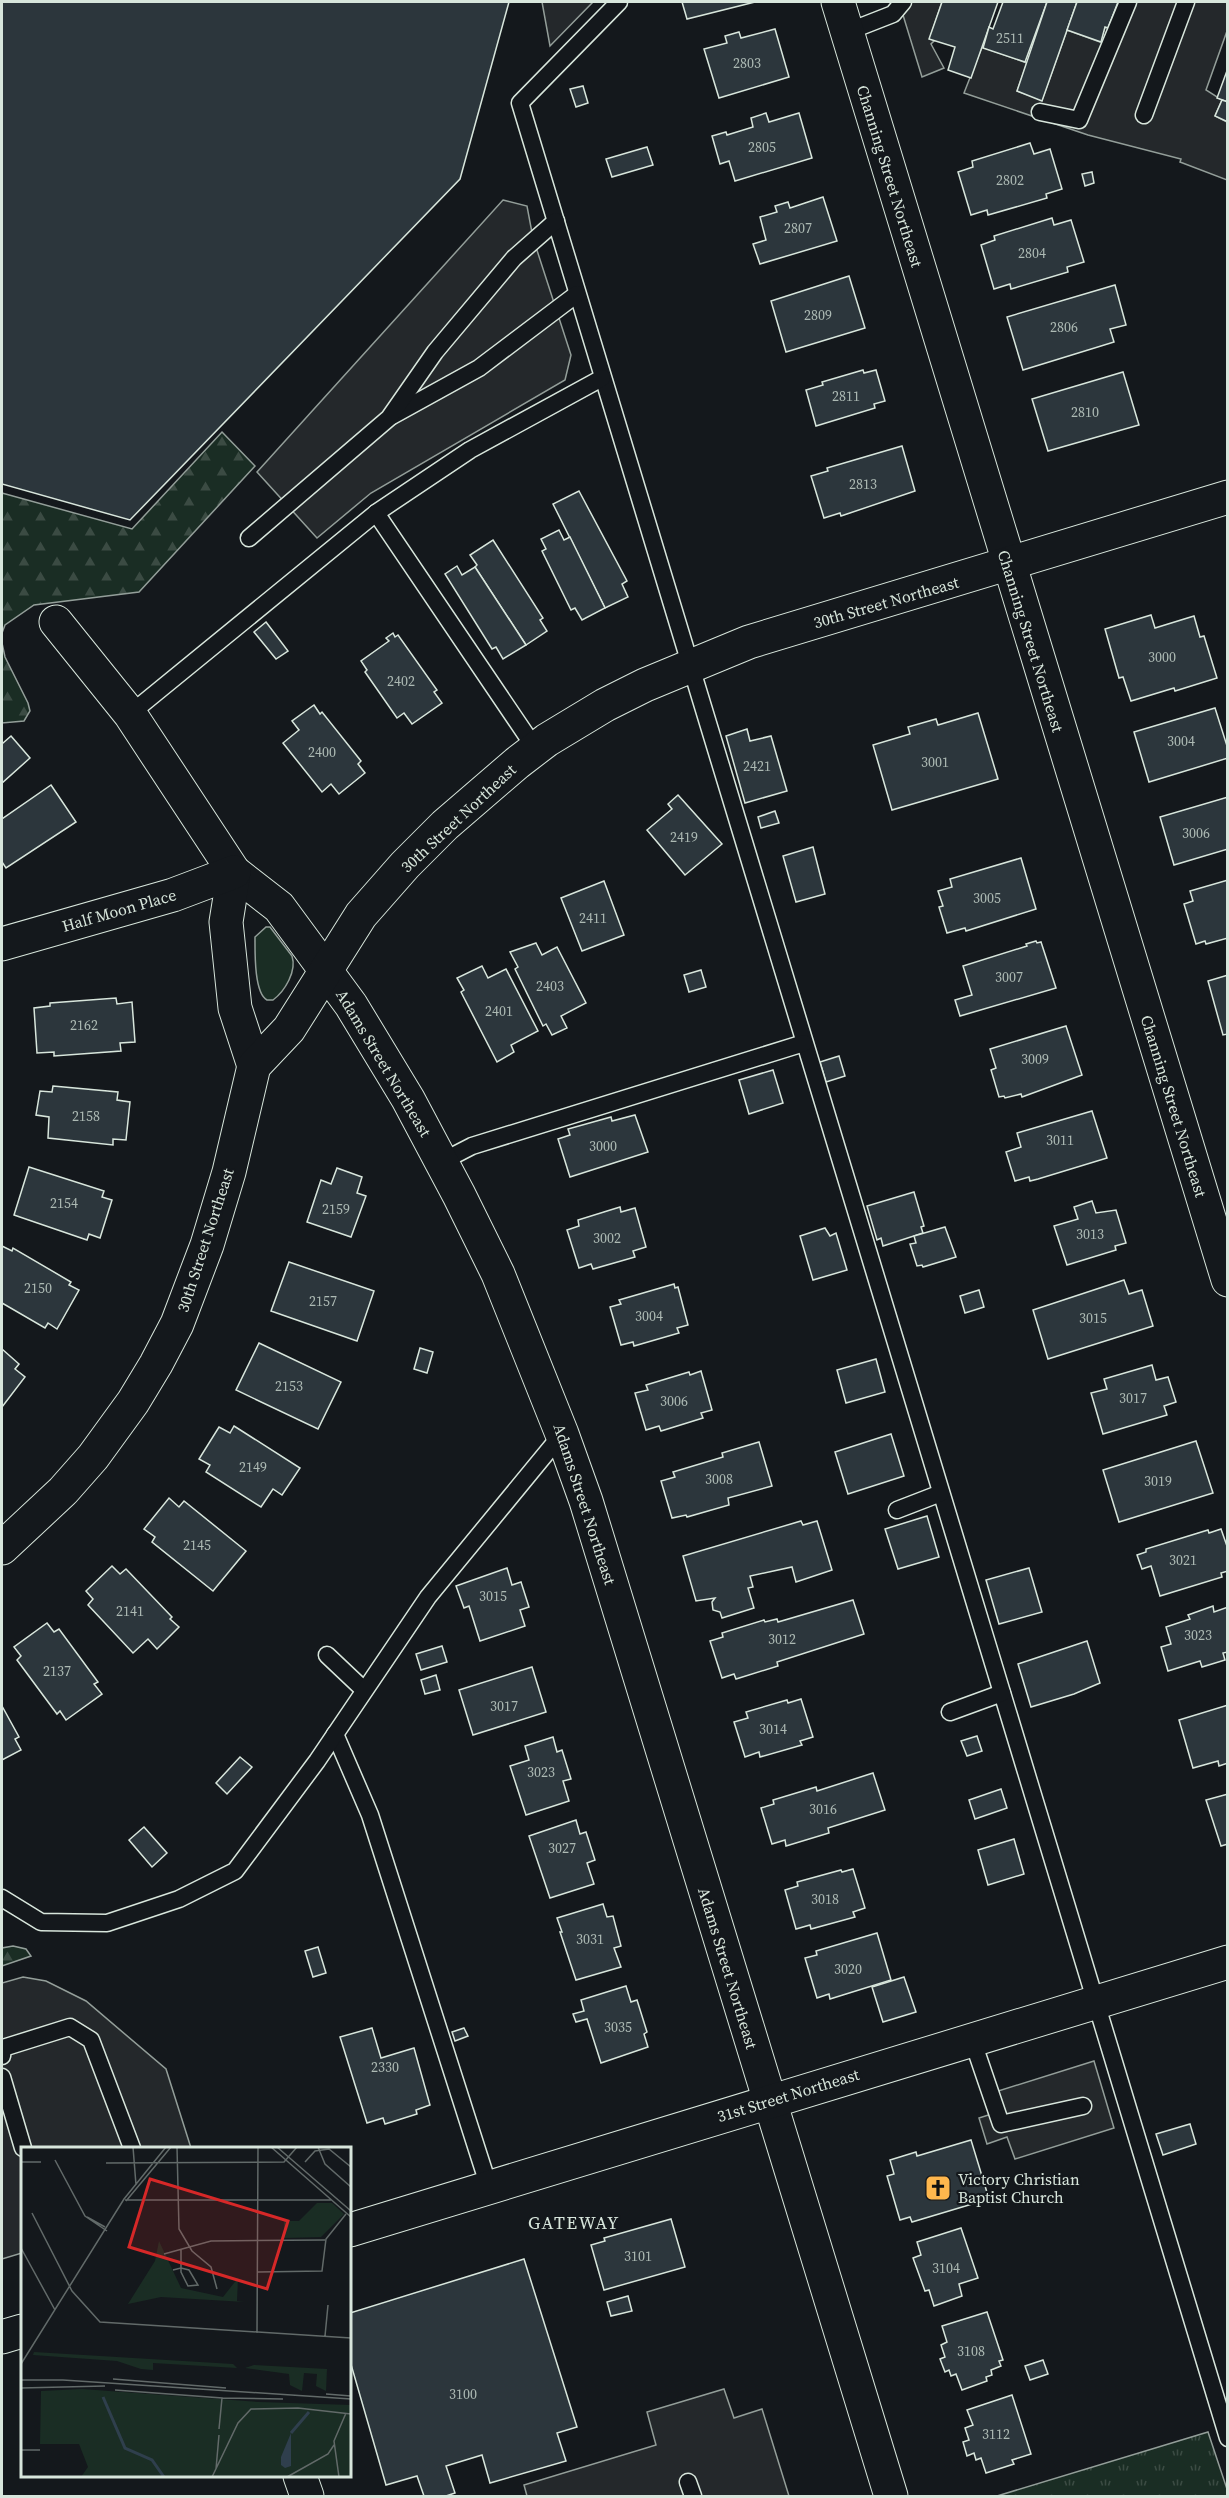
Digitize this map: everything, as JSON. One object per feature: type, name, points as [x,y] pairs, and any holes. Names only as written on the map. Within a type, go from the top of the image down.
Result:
[{"type":"street","name":"Channing Street Northeast","points":[[842,17],[1227,1280]]},
{"type":"street","name":"30th Street Northeast","points":[[2,1548],[63,1491],[93,1457],[133,1402],[170,1338],[207,1245],[229,1172],[254,1066],[289,1029],[361,915],[405,865],[473,799],[535,748],[605,705],[689,665],[749,642],[1227,497]]},
{"type":"street","name":"Adams Street Northeast","points":[[56,622],[129,714],[234,872],[279,907],[326,968],[402,1090],[498,1274],[562,1434],[586,1501],[891,2496]]},
{"type":"street","name":"Half Moon Place","points":[[2,944],[172,895],[234,872]]},
{"type":"street","points":[[234,872],[226,922],[236,1008],[254,1066]]},
{"type":"street","name":"31st Street Northeast","points":[[351,2230],[1227,1962]]},
{"type":"street","points":[[2,2337],[21,2331]]},
{"type":"street","points":[[301,2477],[307,2496]]},
{"type":"lane","points":[[620,2],[520,104],[1227,2438]]},
{"type":"lane","points":[[842,17],[894,14],[903,2]]},
{"type":"lane","points":[[1040,112],[1080,120],[1128,2]]},
{"type":"lane","points":[[1144,115],[1186,2]]},
{"type":"lane","points":[[389,418],[435,352],[514,258],[556,221]]},
{"type":"lane","points":[[249,538],[389,418],[479,368],[577,294]]},
{"type":"lane","points":[[129,714],[376,513],[470,450],[602,378]]},
{"type":"lane","points":[[376,513],[535,748]]},
{"type":"lane","points":[[441,1162],[472,1146],[804,1042]]},
{"type":"lane","points":[[2,1898],[41,1922],[107,1923],[179,1899],[235,1871],[335,1734],[428,1597],[562,1434]]},
{"type":"lane","points":[[897,1510],[940,1493]]},
{"type":"lane","points":[[327,1655],[364,1690]]},
{"type":"lane","points":[[950,1712],[1002,1693]]},
{"type":"lane","points":[[335,1734],[370,1815],[489,2187]]},
{"type":"lane","points":[[2,2056],[3,2048],[70,2027],[92,2040],[132,2147]]},
{"type":"lane","points":[[972,2039],[1001,2124],[1083,2106]]},
{"type":"lane","points":[[2,2077],[23,2147]]},
{"type":"green space","points":[[222,432],[255,466],[139,592],[34,605],[5,625],[2,633],[2,493],[132,529]]},
{"type":"green space","points":[[2,643],[5,657],[28,703],[30,711],[24,721],[2,723]]},
{"type":"green space","points":[[266,927],[270,927],[292,956],[293,962],[289,980],[273,1000],[267,1000],[263,996],[256,972],[255,937]]},
{"type":"green space","points":[[13,1946],[26,1949],[31,1956],[2,1966],[2,1948]]},
{"type":"green space","points":[[1208,2432],[1227,2489],[1227,2496],[997,2496]]},
{"type":"shaded area","points":[[542,2],[593,2],[550,46]]},
{"type":"shaded area","points":[[899,2],[942,2],[930,38],[935,40],[931,44],[944,68],[922,77]]},
{"type":"shaded area","points":[[1118,2],[1227,2],[1227,31],[1206,90],[1222,100],[1215,116],[1227,122],[1227,180],[1180,162],[1181,159],[1088,135],[964,93],[982,47],[1027,63],[1017,91],[1042,100],[1067,30],[1100,42],[1105,27],[1109,28]]},
{"type":"shaded area","points":[[503,200],[527,206],[533,238],[571,355],[565,380],[371,493],[317,538],[257,472]]},
{"type":"shaded area","points":[[23,1977],[46,1981],[86,2001],[166,2069],[191,2147],[21,2147],[21,2253],[2,2259],[2,1983]]},
{"type":"shaded area","points":[[1094,2061],[1114,2128],[1015,2159],[1007,2137],[987,2144],[979,2118],[998,2112],[995,2092]]},
{"type":"shaded area","points":[[724,2389],[734,2418],[762,2409],[789,2496],[527,2496],[524,2485],[656,2445],[647,2412]]},
{"type":"building","points":[[2,2],[509,2],[460,179],[130,520],[2,484]]},
{"type":"building","points":[[682,2],[755,2],[687,19]]},
{"type":"building","points":[[942,2],[998,2],[971,78],[948,70],[955,47],[929,39]]},
{"type":"building","points":[[1003,2],[1047,2],[1025,62],[983,48],[989,27],[993,29]]},
{"type":"building","points":[[1047,2],[1077,2],[1042,101],[1017,91]]},
{"type":"building","points":[[1077,2],[1118,2],[1108,28],[1105,27],[1101,42],[1067,30]]},
{"type":"building","points":[[775,29],[789,77],[719,98],[704,49],[727,43],[725,36],[739,32],[741,38]]},
{"type":"building","points":[[1228,68],[1228,102],[1217,98]]},
{"type":"building","points":[[583,86],[588,103],[576,107],[570,89]]},
{"type":"building","points":[[1222,100],[1228,102],[1228,122],[1215,116]]},
{"type":"building","points":[[766,113],[769,122],[799,113],[812,158],[735,181],[729,161],[720,164],[712,136],[726,132],[727,135],[753,127],[751,118]]},
{"type":"building","points":[[1030,143],[1034,154],[1050,149],[1062,189],[1046,194],[1047,198],[988,215],[987,210],[971,215],[958,172],[973,167],[972,161]]},
{"type":"building","points":[[647,147],[653,165],[612,177],[606,159]]},
{"type":"building","points":[[1092,172],[1094,183],[1085,186],[1082,174]]},
{"type":"building","points":[[823,197],[837,241],[760,264],[753,244],[766,240],[760,217],[777,212],[775,206],[788,202],[790,208]]},
{"type":"building","points":[[1052,218],[1054,225],[1071,220],[1084,262],[1067,267],[1068,272],[1011,289],[1010,284],[994,289],[981,245],[995,240],[994,236]]},
{"type":"building","points":[[849,276],[865,328],[786,352],[771,301]]},
{"type":"building","points":[[1115,285],[1126,325],[1110,329],[1114,342],[1023,370],[1007,317]]},
{"type":"building","points":[[863,370],[864,373],[876,370],[885,401],[874,404],[875,408],[816,426],[806,390],[823,385],[822,382]]},
{"type":"building","points":[[1123,372],[1139,425],[1048,451],[1032,399]]},
{"type":"building","points":[[902,446],[915,491],[841,516],[840,513],[824,518],[811,476],[828,471],[827,468]]},
{"type":"building","points":[[579,491],[627,581],[622,584],[628,597],[605,608],[553,504]]},
{"type":"building","points":[[559,530],[564,540],[570,537],[605,608],[582,620],[575,608],[571,610],[542,551],[546,549],[541,539]]},
{"type":"building","points":[[493,540],[543,618],[540,620],[547,631],[526,645],[475,567],[477,565],[470,555]]},
{"type":"building","points":[[457,566],[462,575],[475,567],[526,645],[503,659],[496,647],[492,649],[445,574]]},
{"type":"building","points":[[1151,615],[1155,628],[1194,616],[1200,637],[1204,636],[1217,678],[1131,701],[1123,677],[1119,678],[1105,629]]},
{"type":"building","points":[[266,622],[288,651],[276,659],[254,632]]},
{"type":"building","points":[[393,633],[395,637],[398,635],[437,690],[434,692],[442,703],[412,724],[404,713],[397,718],[365,672],[367,670],[361,661],[389,641],[386,638]]},
{"type":"building","points":[[314,705],[361,761],[358,764],[365,773],[339,794],[331,784],[322,792],[283,743],[299,730],[292,721]]},
{"type":"building","points":[[1215,708],[1228,749],[1228,758],[1149,782],[1134,732]]},
{"type":"building","points":[[978,713],[998,779],[892,810],[873,745],[910,734],[908,727],[936,719],[938,725]]},
{"type":"building","points":[[747,729],[750,741],[771,736],[787,791],[745,803],[726,736]]},
{"type":"building","points":[[11,736],[30,758],[2,783],[2,742]]},
{"type":"building","points":[[51,785],[76,822],[6,868],[2,862],[2,819]]},
{"type":"building","points":[[678,795],[722,844],[685,875],[647,830],[672,809],[668,804]]},
{"type":"building","points":[[1228,797],[1228,849],[1174,865],[1160,817]]},
{"type":"building","points":[[775,811],[779,823],[761,828],[758,817]]},
{"type":"building","points":[[813,847],[825,894],[796,902],[783,856]]},
{"type":"building","points":[[1021,858],[1036,909],[966,931],[965,928],[947,933],[939,907],[943,906],[938,891],[952,887],[950,879]]},
{"type":"building","points":[[1228,880],[1228,938],[1206,944],[1205,941],[1196,944],[1184,904],[1193,901],[1190,891]]},
{"type":"building","points":[[604,881],[624,935],[582,951],[561,898]]},
{"type":"building","points":[[1041,942],[1056,988],[960,1016],[955,1000],[972,995],[963,966],[1027,946],[1026,944]]},
{"type":"building","points":[[536,943],[542,955],[557,947],[586,1003],[561,1016],[567,1028],[552,1035],[546,1024],[543,1026],[515,969],[518,967],[510,952]]},
{"type":"building","points":[[482,966],[488,978],[506,969],[538,1031],[511,1045],[514,1052],[497,1062],[461,992],[464,990],[457,978]]},
{"type":"building","points":[[701,970],[706,987],[689,992],[684,975]]},
{"type":"building","points":[[1228,975],[1228,1034],[1223,1035],[1208,981]]},
{"type":"building","points":[[116,998],[117,1004],[132,1002],[135,1042],[120,1043],[121,1051],[54,1056],[54,1052],[37,1053],[34,1008],[50,1006],[50,1003]]},
{"type":"building","points":[[1066,1026],[1082,1075],[1022,1097],[1021,1094],[1005,1098],[1004,1096],[999,1097],[991,1070],[996,1068],[990,1049]]},
{"type":"building","points":[[839,1056],[845,1076],[826,1082],[820,1062]]},
{"type":"building","points":[[773,1070],[783,1103],[749,1114],[739,1080]]},
{"type":"building","points":[[53,1086],[118,1092],[117,1100],[130,1102],[126,1140],[113,1139],[113,1145],[48,1138],[49,1117],[36,1115],[40,1091],[52,1092]]},
{"type":"building","points":[[1092,1111],[1107,1158],[1030,1181],[1029,1177],[1015,1181],[1006,1152],[1021,1147],[1017,1133]]},
{"type":"building","points":[[635,1115],[648,1152],[570,1177],[558,1139],[570,1135],[568,1129],[611,1117],[612,1121]]},
{"type":"building","points":[[29,1167],[104,1191],[102,1197],[112,1200],[100,1238],[89,1234],[87,1240],[14,1215]]},
{"type":"building","points":[[337,1168],[362,1177],[357,1193],[366,1196],[351,1237],[307,1222],[321,1180],[331,1184]]},
{"type":"building","points":[[914,1192],[924,1226],[921,1227],[923,1233],[883,1246],[881,1238],[877,1240],[867,1206]]},
{"type":"building","points":[[1092,1201],[1096,1213],[1116,1210],[1126,1243],[1115,1246],[1116,1250],[1067,1265],[1054,1226],[1078,1219],[1074,1207]]},
{"type":"building","points":[[620,1207],[621,1212],[635,1208],[646,1247],[633,1251],[635,1257],[593,1269],[591,1264],[579,1268],[567,1230],[579,1226],[578,1220]]},
{"type":"building","points":[[945,1227],[956,1257],[923,1267],[922,1265],[917,1266],[910,1244],[916,1243],[914,1236]]},
{"type":"building","points":[[825,1228],[830,1236],[836,1233],[847,1270],[813,1280],[800,1236]]},
{"type":"building","points":[[2,1246],[12,1251],[13,1248],[71,1282],[69,1285],[79,1290],[57,1329],[48,1323],[45,1328],[2,1303]]},
{"type":"building","points":[[289,1262],[374,1291],[357,1341],[271,1311]]},
{"type":"building","points":[[1124,1280],[1129,1294],[1142,1290],[1153,1326],[1048,1359],[1033,1310]]},
{"type":"building","points":[[674,1284],[675,1288],[678,1287],[688,1325],[677,1328],[679,1333],[634,1346],[633,1342],[621,1345],[610,1307],[621,1304],[619,1300]]},
{"type":"building","points":[[979,1290],[984,1307],[965,1313],[960,1296]]},
{"type":"building","points":[[259,1343],[341,1382],[318,1429],[236,1390]]},
{"type":"building","points":[[420,1348],[433,1352],[427,1373],[414,1369]]},
{"type":"building","points":[[2,1349],[19,1364],[15,1369],[25,1377],[2,1407]]},
{"type":"building","points":[[876,1359],[885,1392],[846,1403],[837,1370]]},
{"type":"building","points":[[1152,1365],[1156,1380],[1168,1377],[1176,1402],[1164,1406],[1167,1415],[1103,1434],[1091,1393],[1107,1389],[1104,1379]]},
{"type":"building","points":[[701,1371],[712,1410],[701,1413],[703,1418],[661,1431],[659,1426],[646,1430],[635,1393],[648,1390],[646,1385],[689,1372],[690,1375]]},
{"type":"building","points":[[234,1426],[300,1468],[282,1495],[273,1489],[261,1507],[206,1472],[210,1465],[199,1459],[219,1427],[230,1433]]},
{"type":"building","points":[[891,1434],[904,1476],[848,1494],[835,1452]]},
{"type":"building","points":[[1196,1441],[1213,1493],[1119,1522],[1103,1470]]},
{"type":"building","points":[[759,1442],[772,1486],[728,1498],[729,1505],[687,1517],[686,1515],[672,1518],[661,1481],[675,1477],[673,1472],[723,1457],[722,1453]]},
{"type":"building","points":[[169,1498],[179,1507],[184,1501],[246,1551],[213,1591],[152,1542],[155,1537],[144,1529]]},
{"type":"building","points":[[927,1516],[939,1557],[898,1569],[885,1529]]},
{"type":"building","points":[[801,1521],[803,1525],[817,1521],[832,1570],[796,1582],[792,1567],[750,1576],[753,1587],[748,1588],[754,1608],[722,1618],[720,1612],[713,1610],[712,1602],[715,1598],[696,1601],[683,1556]]},
{"type":"building","points":[[1221,1529],[1228,1549],[1228,1571],[1221,1573],[1222,1577],[1160,1596],[1151,1566],[1142,1569],[1137,1555],[1146,1552],[1146,1549],[1208,1530],[1209,1533]]},
{"type":"building","points":[[112,1566],[120,1574],[126,1569],[179,1627],[157,1649],[148,1639],[133,1653],[88,1605],[93,1599],[86,1591]]},
{"type":"building","points":[[507,1568],[512,1585],[521,1582],[529,1607],[520,1610],[525,1626],[480,1641],[469,1606],[464,1608],[456,1586]]},
{"type":"building","points":[[1029,1568],[1042,1612],[999,1624],[986,1580]]},
{"type":"building","points":[[853,1600],[864,1634],[777,1662],[778,1666],[736,1679],[734,1674],[722,1678],[710,1641],[723,1637],[722,1633],[764,1620],[765,1622],[777,1619],[778,1622]]},
{"type":"building","points":[[1213,1606],[1214,1612],[1228,1607],[1228,1652],[1223,1653],[1225,1660],[1202,1667],[1200,1661],[1168,1671],[1161,1647],[1171,1644],[1166,1627],[1190,1619],[1188,1615]]},
{"type":"building","points":[[47,1623],[54,1632],[59,1629],[98,1682],[94,1684],[102,1694],[66,1720],[60,1711],[57,1714],[17,1660],[21,1656],[14,1647]]},
{"type":"building","points":[[1087,1641],[1100,1683],[1074,1694],[1031,1707],[1018,1664]]},
{"type":"building","points":[[442,1646],[447,1662],[421,1670],[416,1654]]},
{"type":"building","points":[[532,1667],[546,1712],[473,1735],[459,1690]]},
{"type":"building","points":[[436,1675],[440,1690],[425,1694],[421,1680]]},
{"type":"building","points":[[801,1699],[813,1737],[800,1741],[802,1745],[760,1757],[759,1752],[745,1757],[734,1722],[748,1718],[746,1712],[787,1700],[788,1703]]},
{"type":"building","points":[[1228,1705],[1228,1763],[1219,1766],[1218,1761],[1193,1768],[1179,1720]]},
{"type":"building","points":[[2,1706],[19,1737],[15,1739],[21,1750],[2,1760]]},
{"type":"building","points":[[977,1736],[982,1751],[967,1756],[961,1741]]},
{"type":"building","points":[[553,1737],[557,1752],[562,1750],[571,1779],[563,1781],[569,1801],[526,1815],[510,1766],[529,1760],[525,1746]]},
{"type":"building","points":[[240,1757],[252,1767],[227,1794],[216,1783]]},
{"type":"building","points":[[873,1773],[885,1810],[828,1828],[829,1833],[786,1846],[785,1840],[772,1844],[761,1808],[774,1804],[773,1800],[816,1787],[817,1791]]},
{"type":"building","points":[[1001,1789],[1007,1808],[975,1819],[969,1800]]},
{"type":"building","points":[[1228,1794],[1228,1844],[1221,1846],[1206,1800]]},
{"type":"building","points":[[576,1820],[580,1834],[586,1832],[595,1860],[587,1863],[594,1884],[550,1898],[529,1836]]},
{"type":"building","points":[[144,1827],[167,1853],[152,1867],[129,1840]]},
{"type":"building","points":[[1014,1839],[1024,1874],[988,1885],[978,1850]]},
{"type":"building","points":[[853,1869],[865,1908],[853,1912],[855,1917],[811,1929],[810,1925],[796,1929],[785,1890],[798,1886],[797,1882]]},
{"type":"building","points":[[603,1904],[607,1917],[613,1916],[621,1946],[614,1948],[621,1967],[576,1980],[557,1918]]},
{"type":"building","points":[[877,1933],[891,1980],[830,1999],[829,1994],[817,1998],[805,1958],[817,1955],[816,1951]]},
{"type":"building","points":[[318,1947],[326,1973],[313,1977],[305,1951]]},
{"type":"building","points":[[904,1977],[916,2012],[883,2022],[872,1987]]},
{"type":"building","points":[[626,1986],[631,2002],[637,2000],[647,2032],[644,2034],[648,2047],[601,2063],[587,2019],[576,2022],[573,2014],[584,2011],[581,2000]]},
{"type":"building","points":[[372,2028],[381,2058],[414,2048],[430,2105],[416,2110],[417,2114],[385,2124],[383,2118],[367,2123],[340,2037]]},
{"type":"building","points":[[464,2028],[468,2036],[455,2041],[452,2032]]},
{"type":"building","points":[[1190,2124],[1196,2144],[1163,2155],[1156,2134]]},
{"type":"building","name":"Victory Christian Baptist Church","points":[[971,2140],[989,2199],[912,2222],[910,2217],[900,2220],[887,2176],[894,2174],[890,2160],[916,2152],[917,2156]]},
{"type":"building","points":[[671,2219],[685,2267],[604,2290],[591,2245],[605,2241],[604,2238]]},
{"type":"building","points":[[961,2228],[978,2278],[959,2284],[962,2296],[934,2306],[929,2290],[925,2291],[913,2258],[921,2255],[917,2242]]},
{"type":"building","points":[[524,2259],[577,2427],[557,2433],[566,2461],[490,2483],[482,2455],[446,2466],[455,2493],[446,2496],[424,2496],[417,2476],[386,2485],[351,2364],[351,2313]]},
{"type":"building","points":[[628,2296],[632,2311],[611,2316],[607,2302]]},
{"type":"building","points":[[987,2312],[1003,2360],[999,2361],[1001,2366],[991,2370],[992,2375],[986,2377],[987,2381],[962,2390],[956,2374],[951,2376],[949,2370],[945,2372],[940,2359],[945,2357],[941,2345],[947,2342],[942,2326]]},
{"type":"building","points":[[1043,2360],[1048,2374],[1030,2380],[1025,2366]]},
{"type":"building","points":[[1012,2395],[1031,2454],[1012,2460],[1014,2464],[986,2473],[981,2458],[976,2460],[974,2453],[967,2456],[963,2442],[969,2440],[965,2428],[973,2425],[967,2410]]},
{"type":"place","name":"Victory Christian Baptist Church","points":[[938,2188]]},
{"type":"district","name":"GATEWAY","points":[[574,2222]]}]
